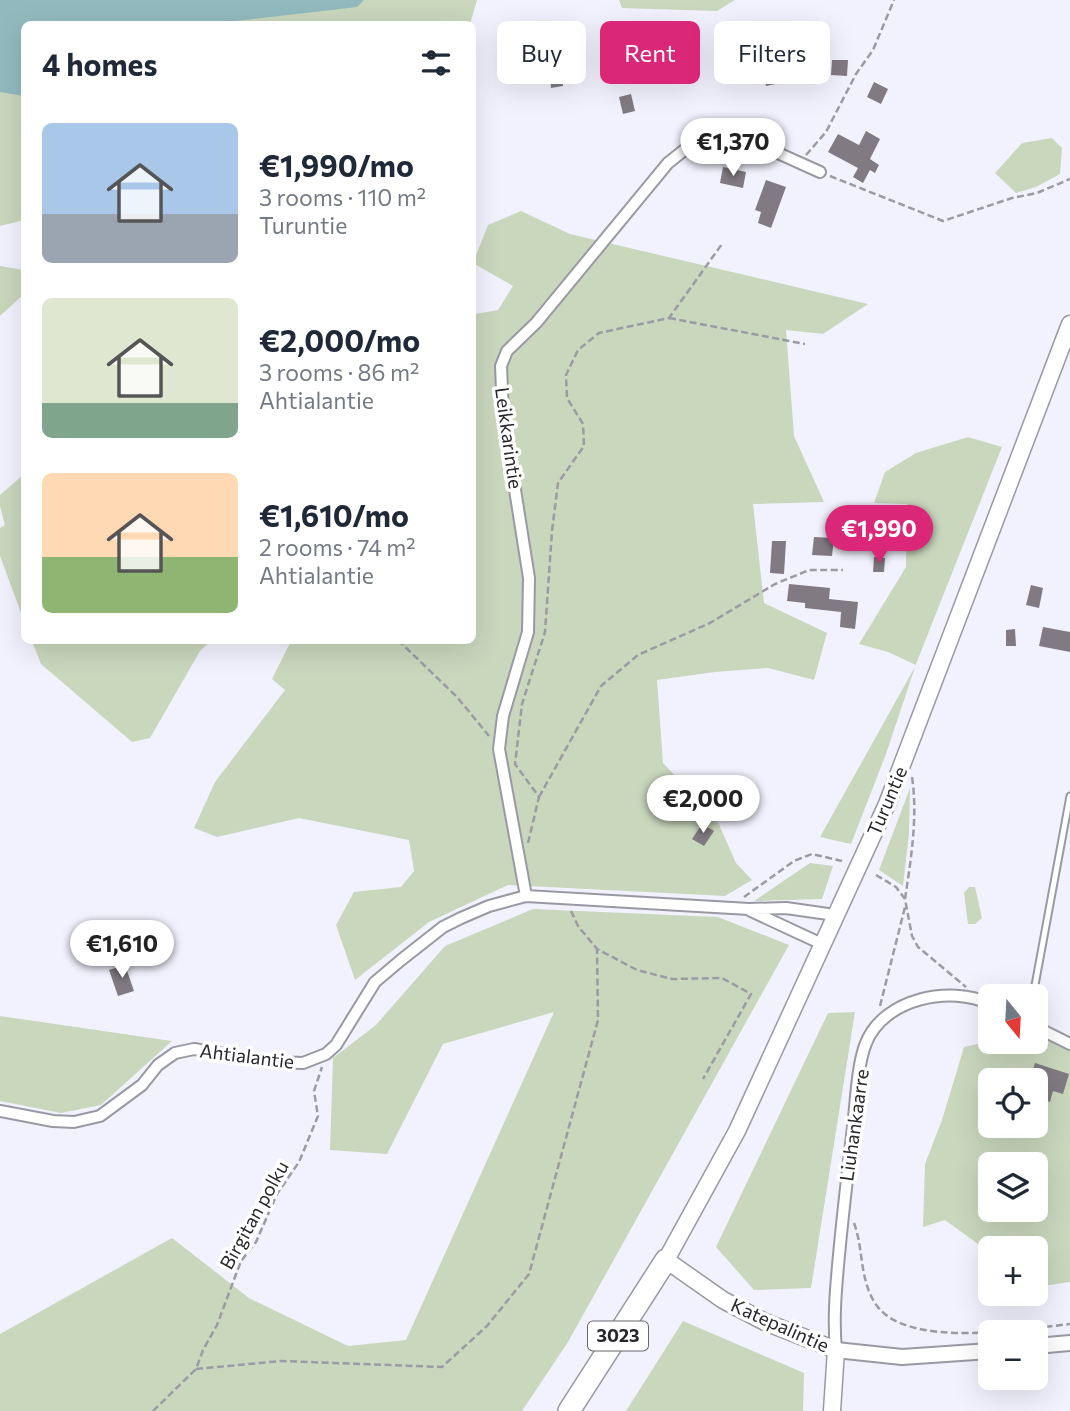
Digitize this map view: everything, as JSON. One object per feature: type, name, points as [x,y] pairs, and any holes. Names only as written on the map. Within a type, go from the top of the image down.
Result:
[{"type":"highway","name":"3023","points":[[569,1411],[666,1260]]},
{"type":"main road","name":"Turuntie","points":[[666,1260],[731,1142],[887,804],[1070,324]]},
{"type":"main road","name":"Katepalintie","points":[[666,1260],[723,1300],[765,1322],[836,1350]]},
{"type":"main road","points":[[832,1411],[836,1350]]},
{"type":"street","name":"Leikkarintie","points":[[526,896],[522,862],[499,749],[503,716],[528,632],[529,578],[502,403],[501,366],[507,351],[536,323],[668,163],[707,132],[717,129],[729,131],[820,172]]},
{"type":"street","points":[[326,1054],[336,1045],[375,982],[443,927],[489,906],[526,896],[749,909],[786,908],[835,915]]},
{"type":"street","points":[[749,909],[822,944]]},
{"type":"street","points":[[876,1028],[899,1009],[925,998],[954,994],[976,997]]},
{"type":"street","name":"Liuhankaarre","points":[[836,1350],[833,1320],[853,1121],[866,1043],[876,1028]]},
{"type":"street","points":[[1048,1033],[1070,1044]]},
{"type":"street","name":"Ahtialantie","points":[[0,1111],[74,1122],[100,1116],[142,1084],[158,1065],[175,1053],[194,1049],[271,1062],[303,1063],[326,1054]]},
{"type":"street","points":[[1048,1345],[1070,1343]]},
{"type":"street","name":"Katepalintie","points":[[836,1350],[902,1357],[978,1352]]},
{"type":"lane","points":[[1035,984],[1070,796]]},
{"type":"path","points":[[800,163],[826,132],[856,74],[873,50],[894,0]]},
{"type":"path","points":[[820,172],[943,221],[1012,198],[1037,193],[1070,179]]},
{"type":"path","points":[[668,318],[722,244]]},
{"type":"path","points":[[539,797],[515,764],[522,704],[545,632],[558,483],[583,446],[583,424],[567,398],[566,375],[578,350],[599,333],[668,318],[805,344]]},
{"type":"path","points":[[522,862],[539,797],[601,686],[638,655],[710,623],[775,584],[809,570],[843,570]]},
{"type":"path","points":[[402,644],[457,697],[499,749]]},
{"type":"path","points":[[905,757],[913,778],[914,798],[905,899],[912,936],[918,947],[961,981],[976,997]]},
{"type":"path","points":[[729,908],[794,861],[812,854],[842,861]]},
{"type":"path","points":[[876,875],[896,887],[905,899]]},
{"type":"path","points":[[564,898],[578,926],[597,950],[638,970],[672,979],[722,978],[751,994],[704,1079]]},
{"type":"path","points":[[876,1028],[906,904]]},
{"type":"path","points":[[195,1369],[281,1361],[442,1367],[488,1326],[529,1274],[598,1020],[597,950]]},
{"type":"path","name":"Birgitan polku","points":[[153,1411],[195,1369],[217,1325],[241,1261],[256,1242],[277,1194],[299,1162],[318,1116],[314,1091],[326,1054]]},
{"type":"path","points":[[853,1220],[863,1274],[876,1305],[887,1316],[922,1330],[955,1333],[1070,1324]]},
{"type":"shaded area","points":[[0,0],[477,0],[471,21],[21,21],[21,221],[0,226]]},
{"type":"shaded area","points":[[0,0],[364,0],[357,7],[236,21],[21,21],[21,96],[0,92]]},
{"type":"shaded area","points":[[619,0],[735,0],[717,11],[622,8]]},
{"type":"shaded area","points":[[1052,138],[1062,148],[1060,174],[1036,187],[1016,193],[995,173],[1022,143]]},
{"type":"shaded area","points":[[521,211],[570,234],[868,304],[823,334],[786,330],[794,436],[824,502],[753,504],[764,603],[827,633],[814,680],[768,668],[657,680],[663,763],[717,820],[736,863],[752,880],[725,896],[508,885],[429,922],[355,980],[336,925],[354,892],[401,887],[414,871],[409,840],[299,818],[217,837],[194,828],[215,782],[285,690],[272,679],[290,644],[476,644],[476,314],[498,310],[513,286],[476,265],[476,255],[488,225]]},
{"type":"shaded area","points":[[0,266],[21,270],[21,297],[0,316]]},
{"type":"shaded area","points":[[968,437],[1002,447],[916,664],[888,652],[859,644],[906,567],[907,504],[874,503],[885,472],[916,453]]},
{"type":"shaded area","points":[[21,477],[21,613],[0,556],[0,528],[5,525],[0,495]]},
{"type":"shaded area","points":[[34,644],[208,644],[200,651],[150,738],[132,742],[41,664]]},
{"type":"shaded area","points":[[915,666],[886,754],[851,844],[820,837]]},
{"type":"shaded area","points":[[910,788],[909,833],[903,886],[879,870]]},
{"type":"shaded area","points":[[810,863],[833,866],[822,899],[754,901]]},
{"type":"shaded area","points":[[969,887],[975,887],[982,918],[975,924],[968,924],[964,893]]},
{"type":"shaded area","points":[[533,909],[718,917],[789,945],[568,1342],[522,1411],[0,1411],[0,1334],[172,1238],[249,1298],[348,1346],[406,1340],[554,1012],[443,1044],[387,1154],[330,1150],[333,1058],[376,1025],[445,946]]},
{"type":"shaded area","points":[[855,1012],[811,1288],[754,1290],[716,1247],[828,1013]]},
{"type":"shaded area","points":[[0,1016],[172,1041],[101,1105],[61,1113],[0,1101]]},
{"type":"shaded area","points":[[1048,1039],[1070,1047],[1070,1282],[1048,1285],[1048,1236],[978,1236],[978,1244],[945,1220],[923,1227],[925,1164],[942,1120],[964,1047],[978,1044],[978,1054],[1048,1054]]},
{"type":"shaded area","points":[[683,1321],[804,1373],[803,1411],[626,1411]]},
{"type":"building","points":[[832,60],[848,60],[847,76],[831,75]]},
{"type":"building","points":[[874,82],[888,89],[881,104],[867,97]]},
{"type":"building","points":[[551,84],[563,84],[563,86],[551,88]]},
{"type":"building","points":[[631,94],[635,111],[623,114],[619,97]]},
{"type":"building","points":[[866,131],[880,139],[870,159],[879,165],[875,173],[870,170],[863,183],[853,177],[858,168],[828,152],[838,134],[859,145]]},
{"type":"building","points":[[723,167],[746,172],[743,188],[720,183]]},
{"type":"building","points":[[766,180],[786,187],[771,228],[758,223],[761,212],[755,210]]},
{"type":"building","points":[[814,537],[834,538],[832,556],[812,555]]},
{"type":"building","points":[[772,541],[786,541],[784,574],[770,573]]},
{"type":"building","points":[[874,557],[885,558],[884,572],[873,572]]},
{"type":"building","points":[[789,584],[830,588],[829,599],[858,602],[855,629],[840,627],[841,612],[805,608],[805,603],[787,601]]},
{"type":"building","points":[[1031,585],[1043,588],[1039,608],[1026,605]]},
{"type":"building","points":[[1043,627],[1070,632],[1070,652],[1039,646]]},
{"type":"building","points":[[1015,629],[1016,646],[1006,646],[1006,630]]},
{"type":"building","points":[[702,824],[714,831],[704,846],[692,839]]},
{"type":"building","points":[[148,920],[150,927],[160,924],[167,947],[136,957],[128,935],[135,932],[133,925]]},
{"type":"building","points":[[125,965],[134,991],[118,996],[109,970]]},
{"type":"building","points":[[1035,1063],[1069,1074],[1063,1094],[1053,1091],[1048,1101],[1048,1068],[1034,1068]]}]
